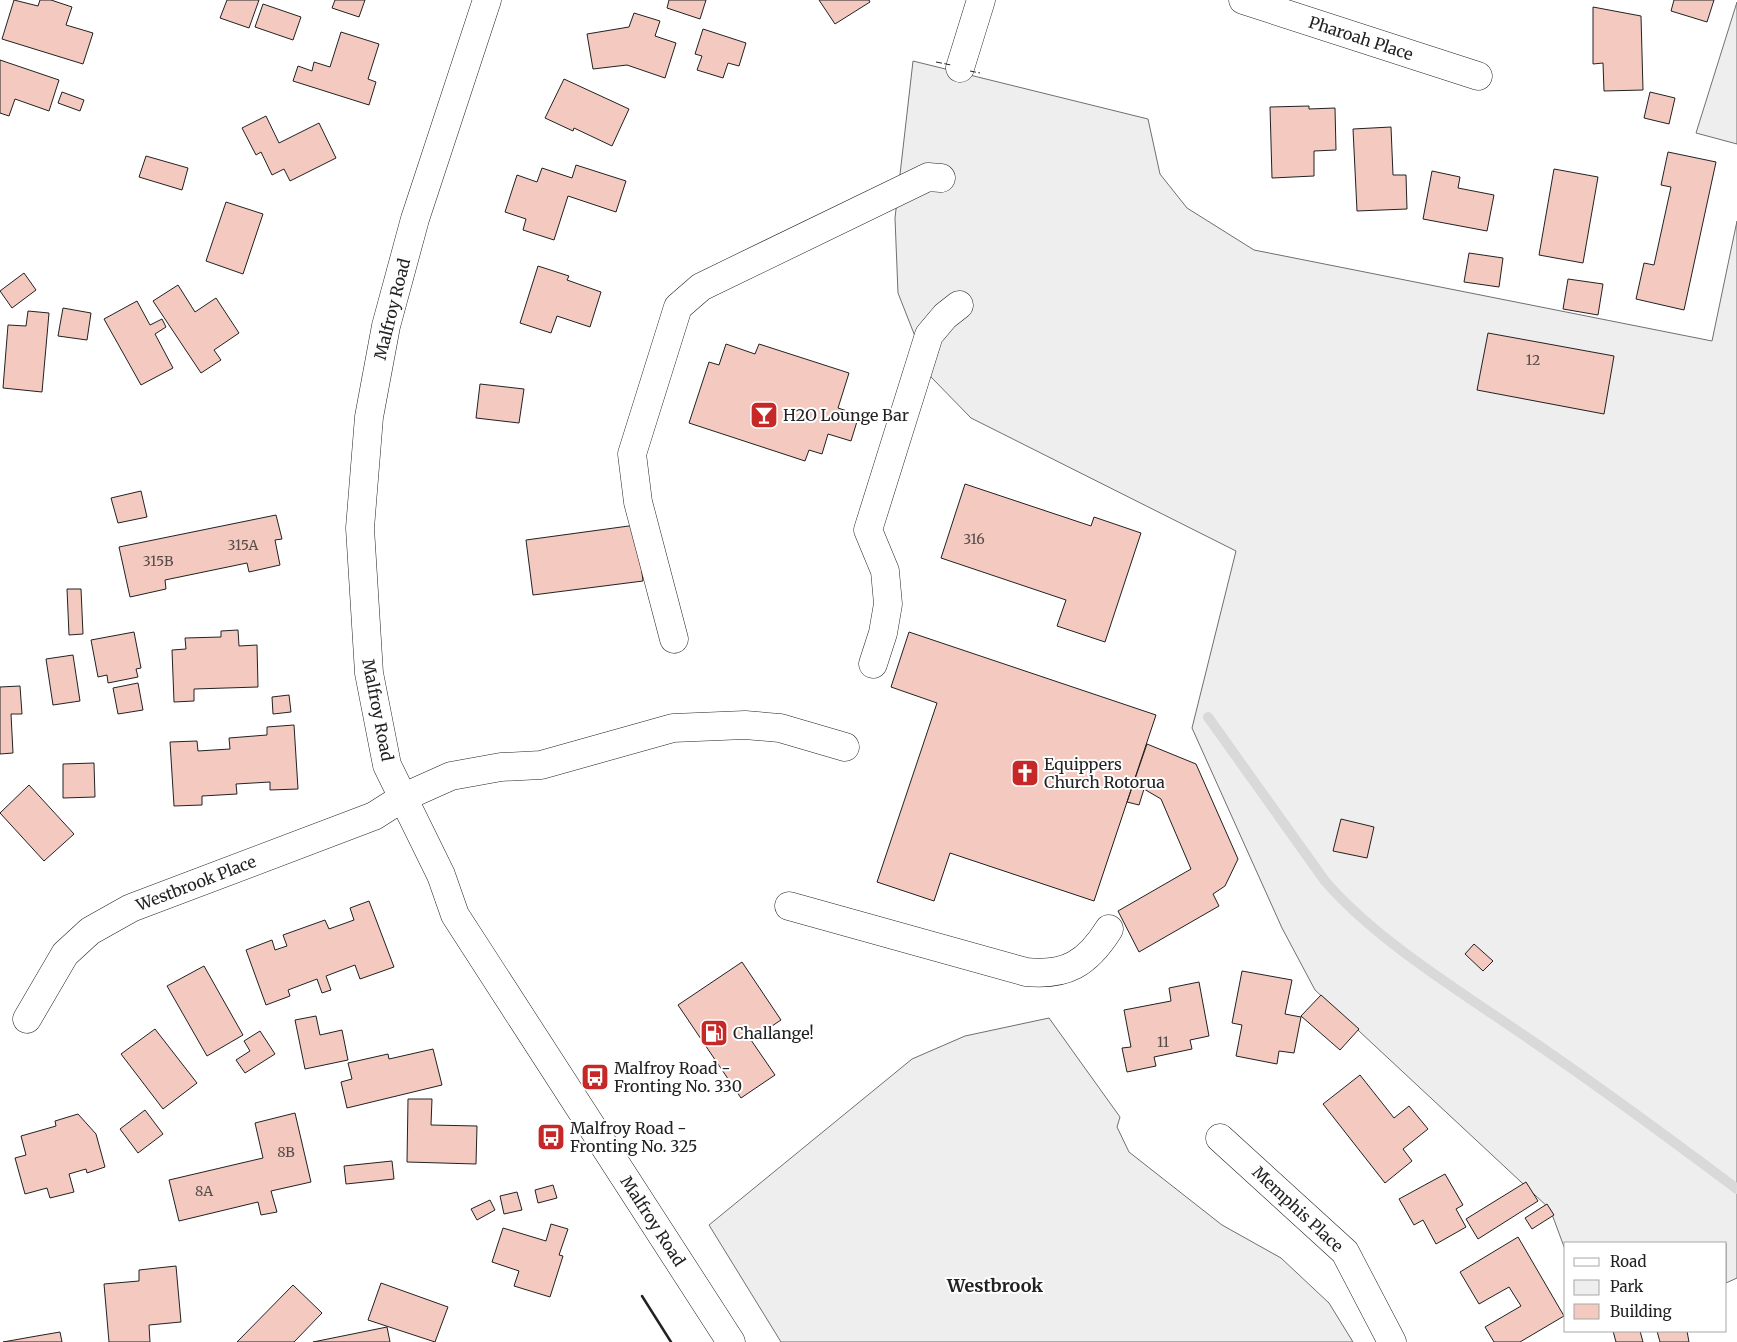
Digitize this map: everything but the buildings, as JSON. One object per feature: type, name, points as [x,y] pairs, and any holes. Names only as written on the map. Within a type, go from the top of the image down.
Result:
[{"type":"main road","name":"Malfroy Road","points":[[487,0],[415,219],[386,326],[369,418],[360,528],[369,673],[388,765],[441,874],[455,915],[731,1342]]},
{"type":"main road","points":[[960,68],[981,0]]},
{"type":"main road","name":"Pharoah Place","points":[[1243,0],[1478,76]]},
{"type":"main road","points":[[674,639],[638,502],[632,454],[678,307],[701,287],[928,177],[941,178]]},
{"type":"main road","points":[[873,664],[883,633],[888,604],[884,571],[868,530],[929,335],[944,316],[959,305]]},
{"type":"main road","name":"Westbrook Place","points":[[27,1019],[65,954],[90,931],[131,908],[374,816],[404,797],[451,776],[501,767],[541,765],[673,728],[745,725],[780,728],[846,747]]},
{"type":"main road","points":[[789,906],[1026,972],[1041,974],[1052,974],[1074,966],[1096,950],[1109,930]]},
{"type":"main road","name":"Memphis Place","points":[[1220,1138],[1345,1252],[1392,1342]]},
{"type":"green space","points":[[1737,2],[1737,144],[1696,133]]},
{"type":"green space","points":[[913,61],[1148,119],[1160,174],[1187,208],[1254,250],[1712,341],[1737,221],[1737,1278],[1727,1283],[1727,1242],[1564,1242],[1564,1247],[1550,1209],[1315,990],[1282,928],[1192,728],[1236,551],[971,418],[931,377],[898,293],[895,218]]},
{"type":"green space","points":[[1049,1018],[1120,1117],[1117,1127],[1129,1152],[1222,1225],[1281,1258],[1329,1303],[1353,1342],[781,1342],[709,1225],[912,1059],[965,1036]]},
{"type":"waterway","points":[[1208,717],[1325,881],[1367,923],[1417,962],[1602,1089],[1737,1189]]},
{"type":"fence","points":[[936,62],[951,65]]},
{"type":"fence","points":[[970,71],[980,73]]},
{"type":"wall","points":[[642,1296],[671,1342]]},
{"type":"place","name":"H2O Lounge Bar","points":[[764,415]]},
{"type":"place","name":"Equippers Church Rotorua","points":[[1025,773]]},
{"type":"place","name":"Challange!","points":[[714,1033]]},
{"type":"place","name":"Malfroy Road - Fronting No. 330","points":[[595,1077]]},
{"type":"place","name":"Malfroy Road - Fronting No. 325","points":[[551,1137]]},
{"type":"district","name":"Westbrook","points":[[995,1285]]}]
